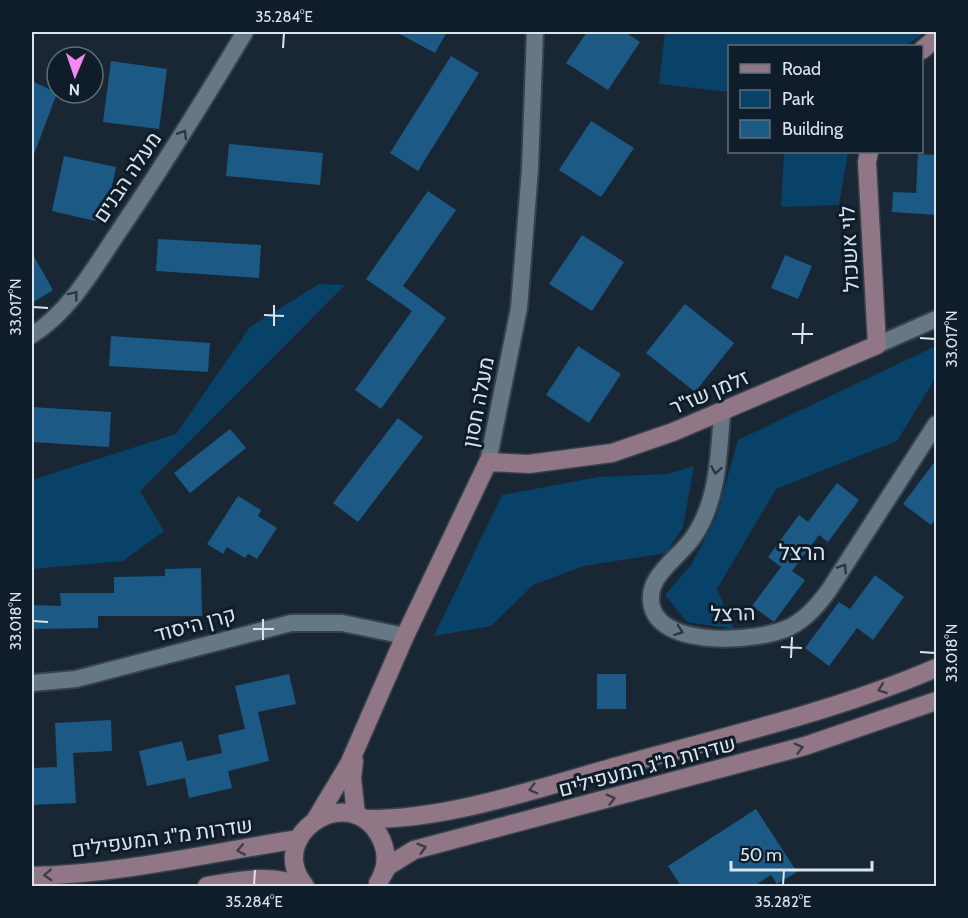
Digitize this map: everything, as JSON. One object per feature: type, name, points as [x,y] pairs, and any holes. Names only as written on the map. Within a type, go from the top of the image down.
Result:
[{"type":"main road","points":[[923,48],[936,38]]},
{"type":"main road","name":"לוי אשכול","points":[[869,153],[867,162],[877,345]]},
{"type":"main road","name":"זלמן שז\"ר","points":[[488,462],[539,463],[612,453],[673,432],[877,345]]},
{"type":"main road","name":"מעלה חסון","points":[[299,839],[306,827],[316,819],[354,753],[405,636],[488,462]]},
{"type":"main road","name":"שדרות מ\"ג המעפילים","points":[[316,819],[329,813],[361,817],[409,818],[517,793],[796,717],[936,668]]},
{"type":"main road","name":"שדרות מ\"ג המעפילים","points":[[377,885],[388,866],[414,850],[805,746],[936,701]]},
{"type":"main road","name":"מעלה חסון","points":[[354,753],[352,778],[361,817]]},
{"type":"main road","points":[[361,817],[376,829],[383,841],[386,855],[384,870],[377,885]]},
{"type":"main road","points":[[299,839],[295,861],[297,872],[305,886]]},
{"type":"main road","name":"שדרות מ\"ג המעפילים","points":[[32,876],[93,873],[153,865],[299,839]]},
{"type":"main road","points":[[207,886],[273,879],[300,886]]},
{"type":"street","name":"מעלה הבנים","points":[[32,335],[44,327],[71,300],[90,274],[166,162],[245,32]]},
{"type":"street","name":"מעלה חסון","points":[[488,462],[519,308],[530,169],[535,32]]},
{"type":"street","name":"זלמן שז\"ר","points":[[877,345],[936,319]]},
{"type":"street","name":"הרצל","points":[[722,412],[711,501],[696,534],[679,557],[655,578],[651,592],[652,609],[666,626],[690,635],[723,639],[753,638],[788,628],[812,613],[830,590],[936,424]]},
{"type":"street","name":"קרן היסוד","points":[[32,683],[76,679],[291,623],[342,623],[405,636]]},
{"type":"green space","points":[[665,32],[926,32],[906,45],[728,45],[728,92],[659,84]]},
{"type":"green space","points":[[784,153],[848,153],[839,205],[781,207]]},
{"type":"green space","points":[[319,284],[345,285],[140,491],[164,531],[123,561],[32,569],[32,480],[176,434],[250,327]]},
{"type":"green space","points":[[936,346],[936,377],[897,441],[776,489],[717,589],[734,629],[687,622],[665,595],[691,565],[716,518],[738,440]]},
{"type":"green space","points":[[694,466],[683,527],[666,553],[584,566],[533,585],[491,626],[434,636],[502,495],[599,477],[667,474]]},
{"type":"building","points":[[396,32],[447,32],[435,53]]},
{"type":"building","points":[[587,32],[625,32],[640,42],[608,90],[566,63]]},
{"type":"building","points":[[451,56],[479,73],[418,171],[390,153]]},
{"type":"building","points":[[111,61],[167,69],[159,129],[103,122]]},
{"type":"building","points":[[32,81],[45,87],[45,105],[52,105],[32,157]]},
{"type":"building","points":[[591,121],[634,148],[601,197],[559,170]]},
{"type":"building","points":[[229,144],[323,153],[320,185],[226,176]]},
{"type":"building","points":[[918,154],[936,155],[936,215],[892,212],[893,192],[916,193]]},
{"type":"building","points":[[64,156],[116,167],[104,223],[52,211]]},
{"type":"building","points":[[428,191],[456,210],[403,286],[446,318],[381,409],[355,390],[412,311],[366,279]]},
{"type":"building","points":[[582,235],[624,262],[592,311],[549,284]]},
{"type":"building","points":[[158,239],[261,245],[259,278],[156,271]]},
{"type":"building","points":[[32,253],[53,290],[32,303]]},
{"type":"building","points":[[785,255],[812,266],[798,299],[771,288]]},
{"type":"building","points":[[685,304],[734,343],[695,392],[646,353]]},
{"type":"building","points":[[111,336],[210,343],[208,372],[109,366]]},
{"type":"building","points":[[578,346],[621,374],[589,423],[546,395]]},
{"type":"building","points":[[32,407],[111,412],[109,447],[32,442]]},
{"type":"building","points":[[398,418],[423,437],[358,522],[333,503]]},
{"type":"building","points":[[230,429],[246,448],[190,493],[174,473]]},
{"type":"building","points":[[936,460],[936,517],[931,525],[903,504]]},
{"type":"building","points":[[837,483],[859,500],[828,542],[819,535],[792,571],[805,580],[774,622],[752,606],[781,567],[768,557],[799,515],[808,522]]},
{"type":"building","points":[[238,496],[261,510],[258,516],[277,528],[257,559],[248,554],[245,558],[227,547],[223,554],[207,544]]},
{"type":"building","points":[[201,568],[202,616],[98,616],[98,628],[32,629],[32,605],[61,606],[60,593],[114,593],[114,577],[165,576],[165,569]]},
{"type":"building","points":[[875,575],[904,597],[873,640],[857,628],[829,666],[805,648],[839,602],[850,609]]},
{"type":"building","points":[[289,674],[296,704],[258,712],[269,761],[228,771],[232,788],[189,798],[185,778],[147,786],[139,751],[182,741],[187,761],[222,753],[218,735],[245,729],[235,686]]},
{"type":"building","points":[[597,674],[626,674],[626,709],[597,709]]},
{"type":"building","points":[[111,720],[112,751],[73,753],[76,803],[32,805],[32,768],[57,767],[55,723]]},
{"type":"building","points":[[756,809],[797,872],[777,884],[771,875],[754,886],[681,886],[668,866]]},
{"type":"district","name":"הרצל","points":[[802,552]]}]
